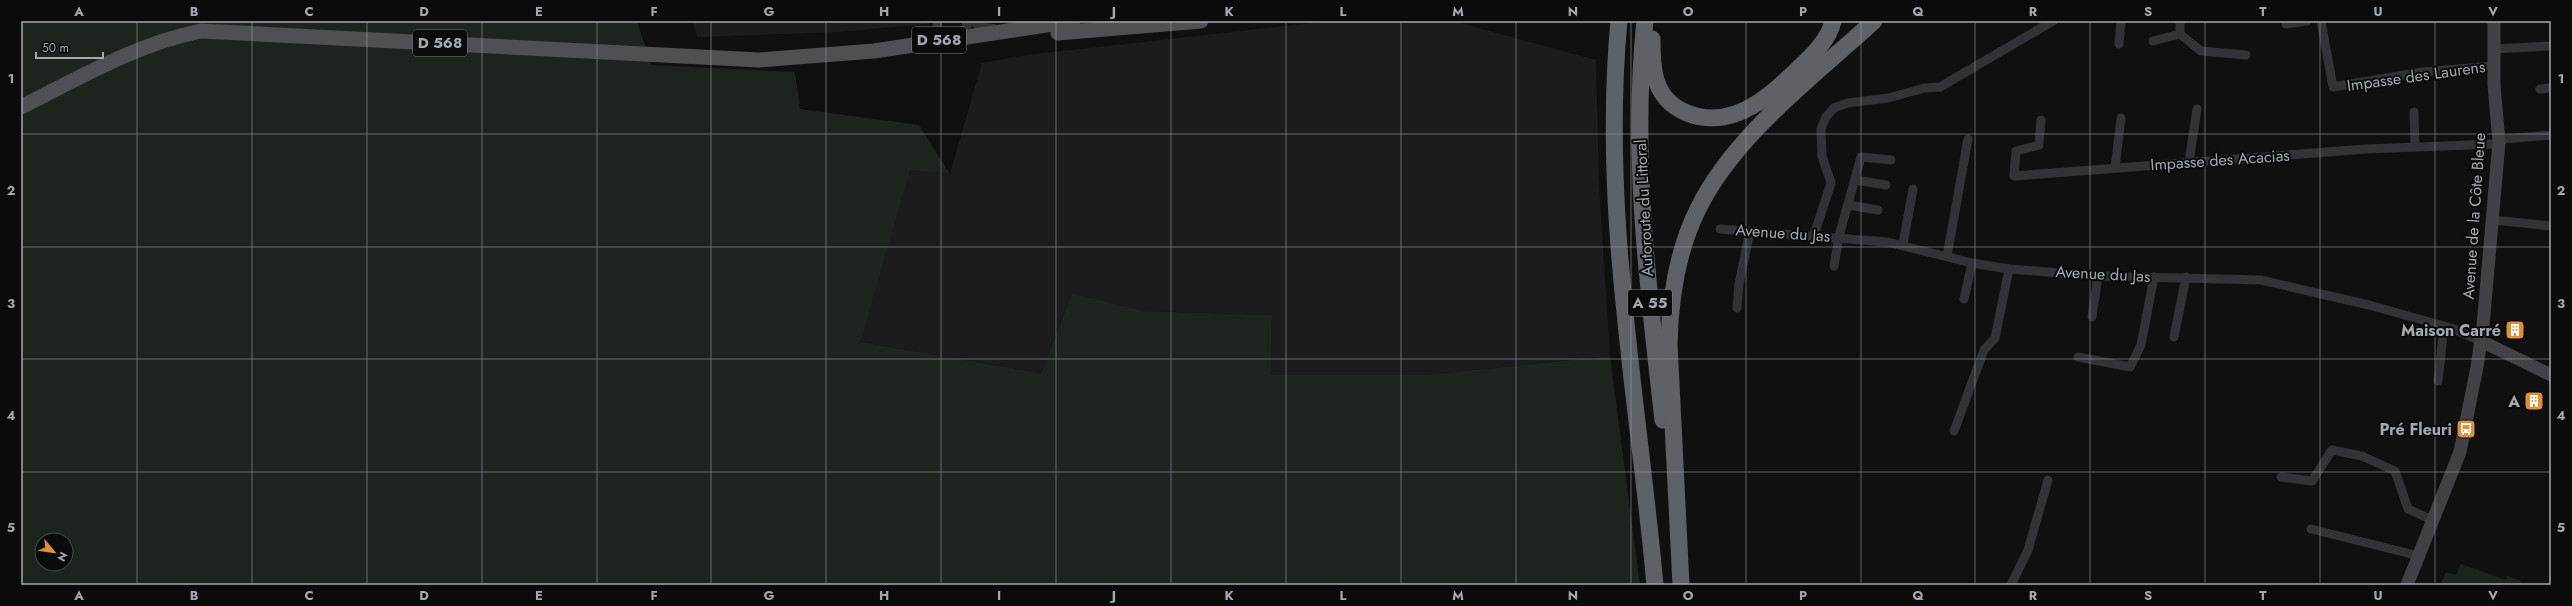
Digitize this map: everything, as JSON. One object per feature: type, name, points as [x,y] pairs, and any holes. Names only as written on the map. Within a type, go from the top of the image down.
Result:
[{"type":"highway","points":[[1612,21],[1609,121],[1619,258]]},
{"type":"highway","name":"Autoroute du Littoral","points":[[1619,21],[1614,102],[1619,258],[1654,585]]},
{"type":"highway","name":"Autoroute du Littoral","points":[[1645,21],[1641,61],[1639,127],[1642,210],[1680,585]]},
{"type":"highway","points":[[1652,21],[1655,77],[1664,96],[1678,109],[1689,114],[1715,118],[1736,114],[1781,85],[1812,56],[1827,34],[1833,21]]},
{"type":"highway","points":[[1680,585],[1668,344],[1670,308],[1677,266],[1698,209],[1723,168],[1774,112],[1874,21]]},
{"type":"main road","name":"D 568","points":[[958,41],[1004,31],[1073,21]]},
{"type":"main road","name":"D 568","points":[[21,107],[141,48],[170,37],[201,31],[759,60],[874,51],[958,41],[1077,30],[1201,21]]},
{"type":"street","points":[[936,44],[938,21]]},
{"type":"street","points":[[958,41],[967,26],[966,21]]},
{"type":"street","points":[[971,21],[983,27],[1004,31]]},
{"type":"street","points":[[1814,235],[1830,184],[1822,156],[1821,129],[1826,117],[1834,108],[1848,103],[1888,98],[1925,88],[1940,87],[2054,21]]},
{"type":"street","points":[[2119,44],[2122,21]]},
{"type":"street","points":[[2180,21],[2180,34]]},
{"type":"street","points":[[2286,21],[2286,24],[2307,21]]},
{"type":"street","name":"Impasse des Laurens","points":[[2321,21],[2333,87],[2422,72],[2494,66]]},
{"type":"street","name":"Avenue de la Côte Bleue","points":[[2407,585],[2464,440],[2481,341],[2499,142],[2494,66],[2494,21]]},
{"type":"street","points":[[2153,41],[2180,34]]},
{"type":"street","points":[[2180,34],[2201,50],[2246,55]]},
{"type":"street","points":[[2494,49],[2551,46]]},
{"type":"street","points":[[2540,89],[2551,88]]},
{"type":"street","points":[[2189,162],[2197,109]]},
{"type":"street","points":[[2414,112],[2415,147]]},
{"type":"street","points":[[2115,168],[2121,118]]},
{"type":"street","name":"Impasse des Acacias","points":[[2041,120],[2039,145],[2016,151],[2014,176],[2189,162],[2415,147],[2495,144],[2503,139],[2551,135]]},
{"type":"street","points":[[1947,256],[1968,139]]},
{"type":"street","points":[[1834,266],[1839,236],[1861,157],[1891,160]]},
{"type":"street","points":[[1855,180],[1886,185]]},
{"type":"street","points":[[1903,244],[1913,189]]},
{"type":"street","points":[[1848,205],[1878,210]]},
{"type":"street","points":[[2493,220],[2551,226]]},
{"type":"street","name":"Avenue du Jas","points":[[1720,229],[1839,236],[1903,244],[1972,263],[2009,268],[2098,276],[2261,280],[2369,305],[2444,326],[2481,341]]},
{"type":"street","points":[[1737,308],[1739,284],[1750,231]]},
{"type":"street","points":[[1964,299],[1972,263]]},
{"type":"street","points":[[1954,431],[1984,350],[1995,338],[2009,268]]},
{"type":"street","points":[[2092,317],[2098,276]]},
{"type":"street","points":[[2078,357],[2130,367],[2141,345],[2154,277]]},
{"type":"street","points":[[2174,338],[2186,277]]},
{"type":"street","points":[[2438,381],[2444,326]]},
{"type":"street","points":[[2481,341],[2551,374]]},
{"type":"street","points":[[2280,477],[2312,481],[2332,450],[2362,456],[2395,471],[2408,509],[2432,520]]},
{"type":"street","points":[[2011,585],[2028,550],[2048,480]]},
{"type":"street","points":[[2311,529],[2419,556]]},
{"type":"shaded area","points":[[21,21],[637,21],[651,65],[795,72],[800,109],[919,125],[950,174],[910,170],[861,342],[1041,373],[1072,293],[1144,311],[1272,315],[1271,375],[1425,375],[1610,356],[1640,585],[21,585]]},
{"type":"shaded area","points":[[693,21],[956,21],[840,32],[697,37]]},
{"type":"shaded area","points":[[1330,21],[1453,21],[1596,60],[1599,185],[1610,356],[1425,375],[1271,375],[1272,315],[1144,311],[1072,293],[1041,373],[861,342],[910,169],[950,174],[982,63],[1027,55]]},
{"type":"shaded area","points":[[2461,564],[2506,580],[2507,576],[2521,581],[2519,585],[2440,585],[2446,572],[2456,575]]},
{"type":"place","name":"Maison Carré","points":[[2515,330]]},
{"type":"place","name":"A","points":[[2534,401]]},
{"type":"place","name":"Pré Fleuri","points":[[2466,429]]}]
